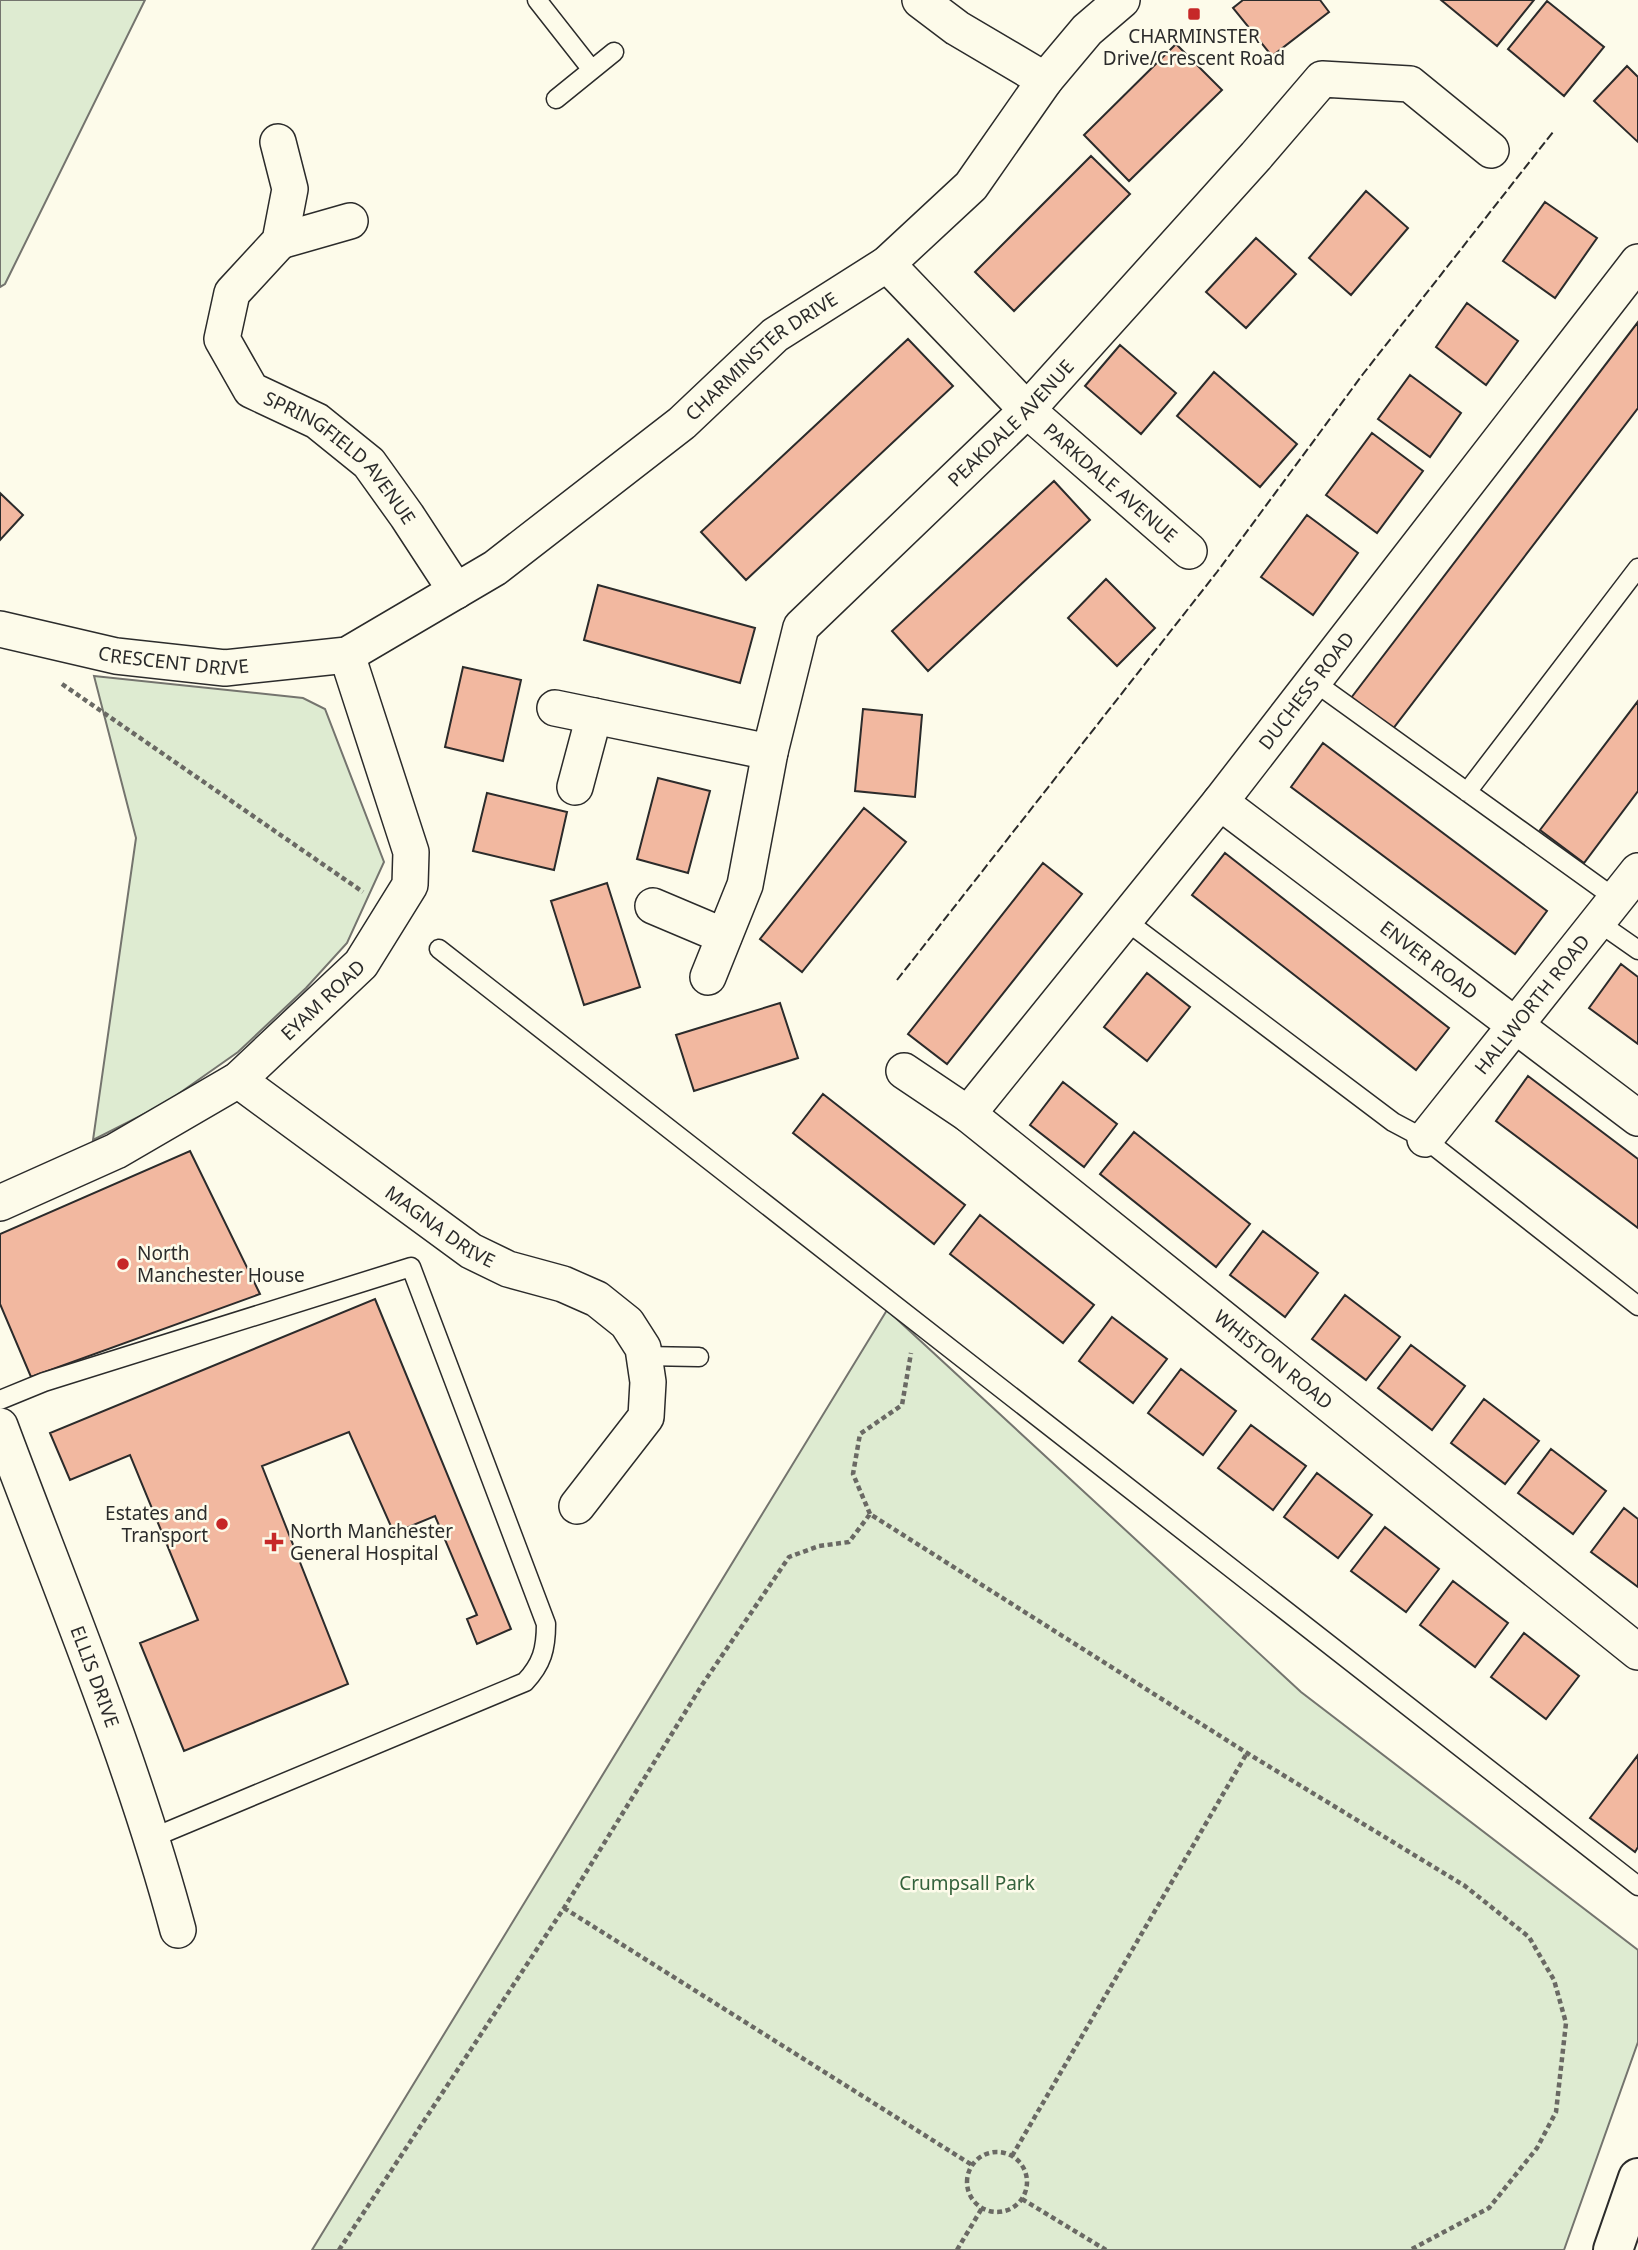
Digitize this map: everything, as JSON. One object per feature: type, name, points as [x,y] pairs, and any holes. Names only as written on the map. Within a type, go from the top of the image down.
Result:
[{"type":"street","points":[[920,0],[957,28],[1045,80]]},
{"type":"street","name":"CHARMINSTER DRIVE","points":[[348,655],[495,568],[682,423],[775,335],[887,264],[971,187],[1045,80],[1087,30],[1122,0]]},
{"type":"street","name":"PEAKDALE AVENUE","points":[[708,977],[745,885],[770,751],[802,627],[1027,410],[1322,79],[1410,85],[1491,150]]},
{"type":"street","points":[[278,142],[290,189],[280,241],[350,221]]},
{"type":"street","name":"SPRINGFIELD AVENUE","points":[[280,241],[232,293],[222,339],[251,390],[317,421],[369,463],[408,516],[456,592]]},
{"type":"street","name":"DUCHESS ROAD","points":[[968,1114],[1220,803],[1638,262]]},
{"type":"street","name":"PARKDALE AVENUE","points":[[887,264],[1027,410],[1189,551]]},
{"type":"street","name":"CRESCENT DRIVE","points":[[0,629],[116,656],[225,668],[348,655]]},
{"type":"street","name":"EYAM ROAD","points":[[0,1203],[116,1151],[238,1080],[361,964],[410,885],[411,852],[348,655]]},
{"type":"street","points":[[555,708],[770,751]]},
{"type":"street","points":[[575,787],[594,716]]},
{"type":"street","name":"ENVER ROAD","points":[[1220,803],[1638,1118]]},
{"type":"street","name":"HALLWORTH ROAD","points":[[1425,1139],[1638,872]]},
{"type":"street","points":[[653,906],[724,936]]},
{"type":"street","name":"WHISTON ROAD","points":[[904,1071],[968,1114],[1638,1652]]},
{"type":"street","name":"MAGNA DRIVE","points":[[238,1080],[471,1251],[508,1269],[563,1284],[597,1299],[627,1323],[643,1348],[648,1382],[646,1417],[578,1506]]},
{"type":"street","name":"ELLIS DRIVE","points":[[0,1426],[152,1838],[178,1930]]},
{"type":"street","points":[[1614,2250],[1638,2178]]},
{"type":"lane","points":[[537,0],[592,70]]},
{"type":"lane","points":[[556,99],[614,52]]},
{"type":"lane","points":[[1467,792],[1638,568]]},
{"type":"lane","points":[[1313,681],[1467,792],[1607,910],[1638,950]]},
{"type":"lane","points":[[1125,920],[1393,1122],[1425,1139],[1638,1306]]},
{"type":"lane","points":[[439,949],[1638,1886]]},
{"type":"lane","points":[[0,1400],[44,1382],[411,1267],[546,1624],[546,1644],[539,1667],[525,1682],[152,1838]]},
{"type":"lane","points":[[644,1356],[699,1357]]},
{"type":"path","points":[[53,678],[365,894]]},
{"type":"path","points":[[916,1321],[902,1405],[860,1434],[853,1474],[870,1514],[1247,1753],[1465,1886],[1529,1937],[1554,1980],[1566,2023],[1562,2066],[1556,2112],[1537,2148],[1489,2208],[1410,2250]]},
{"type":"path","points":[[339,2250],[564,1908],[702,1685],[789,1557],[819,1546],[849,1542],[870,1514]]},
{"type":"path","points":[[1012,2156],[1247,1753]]},
{"type":"path","points":[[564,1908],[972,2165]]},
{"type":"path","points":[[995,2152],[1012,2156],[1020,2162],[1027,2180],[1022,2199],[1004,2211],[982,2208],[970,2196],[967,2188],[972,2165],[979,2158],[995,2152]]},
{"type":"path","points":[[1022,2199],[1106,2250]]},
{"type":"path","points":[[957,2250],[982,2208]]},
{"type":"green space","points":[[0,0],[145,0],[5,284],[0,287]]},
{"type":"green space","points":[[94,676],[303,698],[325,709],[384,862],[347,943],[306,988],[238,1052],[164,1104],[93,1140],[136,838]]},
{"type":"green space","name":"Crumpsall Park","points":[[887,1310],[1301,1692],[1638,1950],[1638,2042],[1564,2250],[312,2250]]},
{"type":"building","points":[[1243,0],[1320,0],[1329,12],[1272,56],[1233,8]]},
{"type":"building","points":[[1441,0],[1534,0],[1497,46]]},
{"type":"building","points":[[1547,1],[1604,47],[1564,96],[1508,49]]},
{"type":"building","points":[[1176,44],[1222,90],[1129,181],[1084,135]]},
{"type":"building","points":[[1627,66],[1638,77],[1638,142],[1594,101]]},
{"type":"building","points":[[1091,156],[1130,194],[1014,311],[975,272]]},
{"type":"building","points":[[1366,191],[1408,228],[1351,295],[1309,258]]},
{"type":"building","points":[[1545,202],[1597,238],[1555,298],[1503,261]]},
{"type":"building","points":[[1256,238],[1296,274],[1246,328],[1206,292]]},
{"type":"building","points":[[1467,303],[1518,341],[1486,385],[1436,347]]},
{"type":"building","points":[[1638,322],[1638,408],[1392,730],[1351,698]]},
{"type":"building","points":[[908,339],[953,386],[746,580],[701,532]]},
{"type":"building","points":[[1120,345],[1176,393],[1141,434],[1085,386]]},
{"type":"building","points":[[1214,372],[1297,444],[1260,487],[1177,416]]},
{"type":"building","points":[[1410,375],[1461,413],[1430,457],[1378,419]]},
{"type":"building","points":[[1372,433],[1423,471],[1377,533],[1326,495]]},
{"type":"building","points":[[1054,481],[1090,520],[928,671],[892,631]]},
{"type":"building","points":[[0,493],[23,515],[0,540]]},
{"type":"building","points":[[1307,515],[1358,553],[1313,615],[1261,577]]},
{"type":"building","points":[[1106,579],[1155,628],[1117,666],[1068,618]]},
{"type":"building","points":[[598,585],[755,628],[740,683],[584,640]]},
{"type":"building","points":[[463,667],[521,680],[503,761],[445,747]]},
{"type":"building","points":[[1638,701],[1638,791],[1584,863],[1540,830]]},
{"type":"building","points":[[863,709],[922,715],[915,797],[855,791]]},
{"type":"building","points":[[1323,743],[1547,911],[1515,954],[1291,787]]},
{"type":"building","points":[[658,778],[710,791],[688,873],[637,859]]},
{"type":"building","points":[[487,793],[567,812],[554,870],[473,851]]},
{"type":"building","points":[[864,808],[906,842],[802,972],[760,939]]},
{"type":"building","points":[[1225,853],[1449,1028],[1416,1070],[1192,895]]},
{"type":"building","points":[[1043,863],[1082,894],[947,1064],[908,1034]]},
{"type":"building","points":[[607,883],[640,987],[584,1005],[551,901]]},
{"type":"building","points":[[1621,964],[1638,977],[1638,1044],[1589,1008]]},
{"type":"building","points":[[1147,973],[1190,1007],[1147,1061],[1104,1027]]},
{"type":"building","points":[[780,1003],[798,1058],[694,1091],[676,1035]]},
{"type":"building","points":[[1528,1076],[1638,1159],[1638,1228],[1496,1121]]},
{"type":"building","points":[[1063,1082],[1117,1124],[1084,1167],[1030,1125]]},
{"type":"building","points":[[823,1094],[965,1205],[934,1244],[793,1133]]},
{"type":"building","points":[[1134,1132],[1250,1224],[1216,1267],[1100,1174]]},
{"type":"building","name":"North Manchester House","points":[[190,1151],[260,1294],[31,1377],[0,1304],[0,1234]]},
{"type":"building","points":[[980,1215],[1094,1305],[1063,1343],[950,1254]]},
{"type":"building","points":[[1263,1231],[1318,1273],[1285,1317],[1230,1275]]},
{"type":"building","points":[[1345,1295],[1400,1337],[1366,1380],[1312,1339]]},
{"type":"building","name":"Estates and Transport","points":[[375,1299],[511,1629],[477,1644],[467,1619],[477,1615],[435,1516],[394,1533],[349,1432],[262,1466],[348,1684],[184,1751],[140,1643],[198,1620],[130,1455],[70,1480],[50,1433]]},
{"type":"building","points":[[1112,1317],[1167,1359],[1133,1403],[1079,1361]]},
{"type":"building","points":[[1411,1345],[1465,1386],[1432,1430],[1378,1388]]},
{"type":"building","points":[[1181,1369],[1236,1411],[1203,1455],[1148,1413]]},
{"type":"building","points":[[1484,1399],[1539,1441],[1505,1484],[1451,1443]]},
{"type":"building","points":[[1251,1425],[1306,1466],[1273,1510],[1218,1468]]},
{"type":"building","points":[[1551,1449],[1606,1491],[1573,1534],[1518,1493]]},
{"type":"building","points":[[1317,1473],[1372,1515],[1338,1558],[1284,1517]]},
{"type":"building","points":[[1624,1508],[1638,1519],[1638,1587],[1591,1552]]},
{"type":"building","points":[[1385,1527],[1439,1569],[1406,1612],[1351,1571]]},
{"type":"building","points":[[1453,1581],[1508,1623],[1475,1667],[1420,1625]]},
{"type":"building","points":[[1524,1633],[1579,1676],[1546,1719],[1491,1677]]},
{"type":"building","points":[[1638,1755],[1638,1847],[1635,1852],[1590,1818]]},
{"type":"fence","points":[[897,980],[1217,572],[1363,374],[1553,132]]},
{"type":"place","name":"CHARMINSTER Drive/Crescent Road","points":[[1194,14]]},
{"type":"place","name":"North Manchester House","points":[[123,1264]]},
{"type":"place","name":"Estates and Transport","points":[[222,1524]]},
{"type":"place","name":"North Manchester General Hospital","points":[[274,1542]]}]
